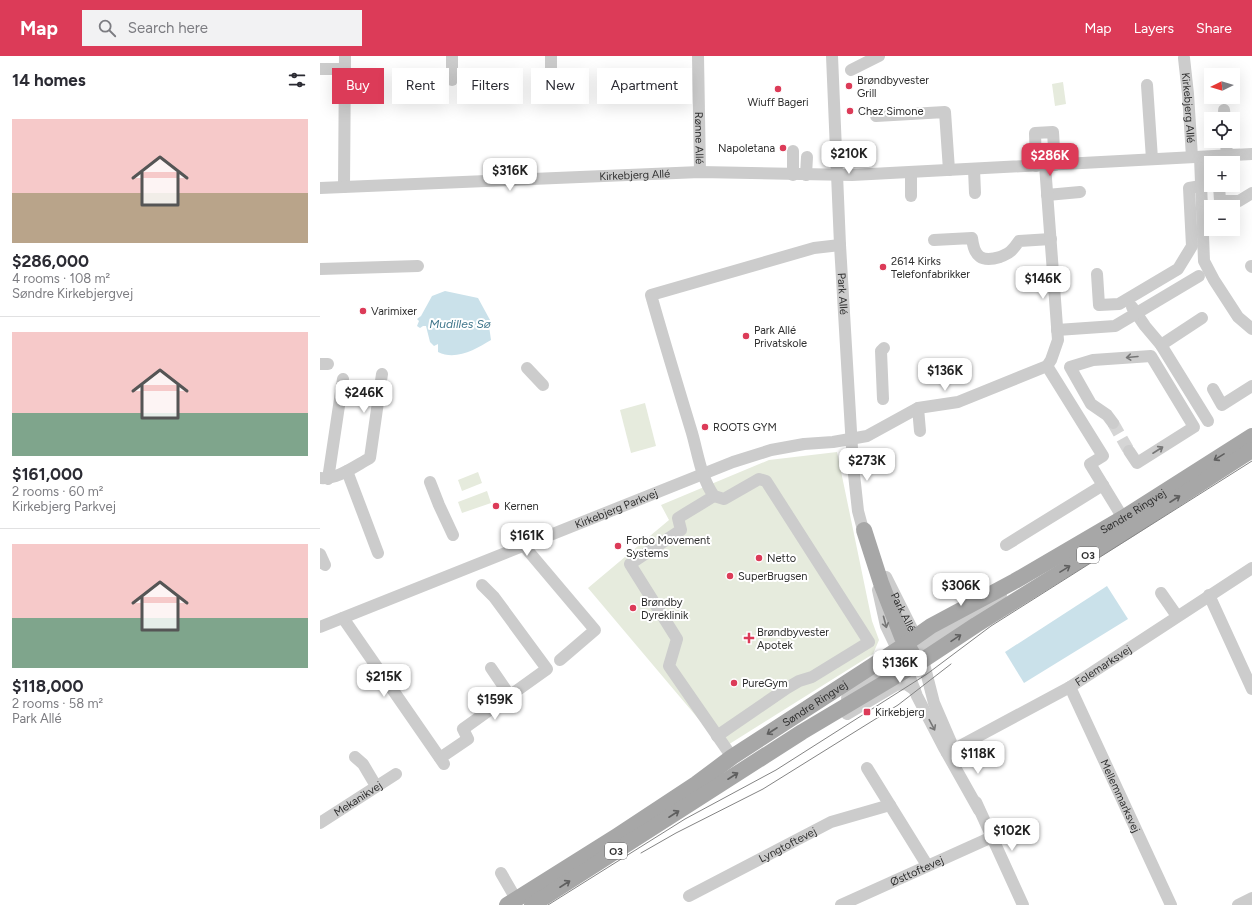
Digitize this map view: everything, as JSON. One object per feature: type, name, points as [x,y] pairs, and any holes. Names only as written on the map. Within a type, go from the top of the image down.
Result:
[{"type":"main road","name":"Søndre Ringvej","points":[[532,905],[802,732],[910,653],[938,621],[1015,581],[1124,518],[1252,436]]},
{"type":"main road","name":"Søndre Ringvej","points":[[511,902],[696,784],[732,757],[910,653],[976,625],[1130,529],[1252,450]]},
{"type":"main road","points":[[864,530],[880,583],[910,653]]},
{"type":"street","points":[[345,56],[345,68]]},
{"type":"street","points":[[452,56],[453,80]]},
{"type":"street","points":[[551,56],[551,68]]},
{"type":"street","name":"Rønne Allé","points":[[698,56],[700,172]]},
{"type":"street","name":"Park Allé","points":[[832,56],[840,245],[851,439],[856,498],[864,530]]},
{"type":"street","points":[[851,70],[879,56]]},
{"type":"street","name":"Kirkebjerg Allé","points":[[1184,58],[1196,157]]},
{"type":"street","points":[[320,69],[332,69]]},
{"type":"street","points":[[1147,84],[1152,159]]},
{"type":"street","points":[[344,187],[345,104]]},
{"type":"street","points":[[876,116],[945,112],[949,170]]},
{"type":"street","points":[[793,151],[793,174]]},
{"type":"street","name":"Kirkebjerg Allé","points":[[1236,156],[1252,154]]},
{"type":"street","points":[[806,175],[807,157]]},
{"type":"street","points":[[1196,157],[1201,186],[1204,261],[1214,280],[1238,317],[1252,329]]},
{"type":"street","name":"Kirkebjerg Allé","points":[[320,188],[700,172],[852,175],[1204,157]]},
{"type":"street","points":[[1046,165],[1057,330],[1057,345],[1049,363]]},
{"type":"street","points":[[974,169],[975,193]]},
{"type":"street","points":[[911,172],[911,196]]},
{"type":"street","points":[[1097,274],[1099,305],[1119,304],[1178,269],[1192,246],[1189,188],[1201,186]]},
{"type":"street","points":[[1048,195],[1080,192]]},
{"type":"street","points":[[1219,192],[1220,201],[1239,201],[1252,193]]},
{"type":"street","points":[[934,240],[972,238],[976,254],[986,259],[993,259],[1009,253],[1019,241],[1051,239]]},
{"type":"street","points":[[717,736],[787,688],[799,681],[812,677],[869,642],[766,481],[759,479],[724,499],[714,496],[703,474],[651,294],[810,250],[840,245]]},
{"type":"street","points":[[320,269],[418,266]]},
{"type":"street","points":[[1057,330],[1116,326],[1199,276]]},
{"type":"street","points":[[1127,300],[1145,326],[1161,345],[1208,421]]},
{"type":"street","points":[[1161,345],[1202,318]]},
{"type":"street","points":[[883,399],[881,351],[884,348]]},
{"type":"street","points":[[920,431],[918,408],[958,402],[1049,363],[1070,367],[1093,360],[1151,356],[1194,427],[1137,463],[1129,451]]},
{"type":"street","points":[[1049,363],[1103,456],[1090,464],[1124,518]]},
{"type":"street","points":[[1070,367],[1091,404],[1107,415],[1113,423]]},
{"type":"street","points":[[526,368],[543,385]]},
{"type":"street","points":[[343,379],[324,478],[347,471],[370,458],[382,374]]},
{"type":"street","points":[[1213,389],[1222,405],[1252,386]]},
{"type":"street","name":"Kirkebjerg Parkvej","points":[[320,627],[733,462],[771,450],[867,436],[918,408]]},
{"type":"street","points":[[347,471],[378,553]]},
{"type":"street","points":[[430,482],[453,535]]},
{"type":"street","points":[[1006,545],[1103,485]]},
{"type":"street","points":[[714,496],[678,518],[681,530],[630,564],[677,639],[669,666],[732,757]]},
{"type":"street","points":[[524,546],[596,630],[560,660]]},
{"type":"street","name":"Folemarksvej","points":[[951,752],[1070,687],[1252,568]]},
{"type":"street","points":[[343,618],[442,761],[468,739],[463,729],[547,669],[494,597],[482,585]]},
{"type":"street","points":[[1161,593],[1177,616]]},
{"type":"street","points":[[1209,595],[1252,689]]},
{"type":"street","points":[[910,653],[915,690],[951,752],[1023,905]]},
{"type":"street","points":[[910,653],[934,703],[951,752]]},
{"type":"street","points":[[491,668],[510,696]]},
{"type":"street","points":[[802,732],[849,713],[896,685],[906,684],[915,690]]},
{"type":"street","name":"Mellemmarksvej","points":[[1070,687],[1171,905]]},
{"type":"street","points":[[355,757],[363,764],[376,786]]},
{"type":"street","points":[[868,768],[927,865]]},
{"type":"street","name":"Mekanikvej","points":[[320,823],[396,774]]},
{"type":"street","name":"Lyngtoftevej","points":[[688,896],[831,822],[890,805]]},
{"type":"street","name":"Østtoftevej","points":[[841,905],[863,900],[927,865],[992,837]]},
{"type":"street","points":[[501,873],[511,902]]},
{"type":"street","points":[[1238,905],[1252,898]]},
{"type":"shaded area","points":[[1063,82],[1066,104],[1055,106],[1052,84]]},
{"type":"shaded area","points":[[645,403],[656,446],[631,453],[620,410]]},
{"type":"shaded area","points":[[837,452],[872,621],[879,640],[873,654],[723,748],[588,588],[669,520],[661,505],[769,460]]},
{"type":"shaded area","points":[[478,472],[482,483],[462,491],[458,480]]},
{"type":"shaded area","points":[[487,491],[491,503],[462,513],[458,502]]},
{"type":"water","name":"Mudilles Sø","points":[[445,291],[478,298],[490,320],[489,326],[491,340],[479,347],[459,355],[438,352],[438,344],[434,346],[430,342],[426,326],[420,328],[417,326],[419,321],[417,319],[421,316],[432,296]]},
{"type":"water","points":[[1107,586],[1128,619],[1024,683],[1005,652]]},
{"type":"tunnel","points":[[1113,423],[1129,451]]},
{"type":"tram line","points":[[548,905],[685,819],[776,770],[927,674],[991,626],[1252,461]]},
{"type":"tram line","points":[[641,853],[676,833],[763,789],[898,705],[951,664]]},
{"type":"place","name":"Brøndbyvester Grill","points":[[849,86]]},
{"type":"place","name":"Wiuff Bageri","points":[[778,89]]},
{"type":"place","name":"Chez Simone","points":[[850,111]]},
{"type":"place","name":"Napoletana","points":[[783,148]]},
{"type":"place","name":"2614 Kirks Telefonfabrikker","points":[[883,267]]},
{"type":"place","name":"Varimixer","points":[[363,311]]},
{"type":"place","name":"Park Allé Privatskole","points":[[746,336]]},
{"type":"place","name":"ROOTS GYM","points":[[705,427]]},
{"type":"place","name":"Kernen","points":[[496,506]]},
{"type":"place","name":"Forbo Movement Systems","points":[[618,546]]},
{"type":"place","name":"Netto","points":[[759,558]]},
{"type":"place","name":"SuperBrugsen","points":[[730,576]]},
{"type":"place","name":"Brøndby Dyreklinik","points":[[633,608]]},
{"type":"place","name":"Brøndbyvester Apotek","points":[[749,638]]},
{"type":"place","name":"PureGym","points":[[734,683]]},
{"type":"place","name":"Kirkebjerg","points":[[867,712]]}]
